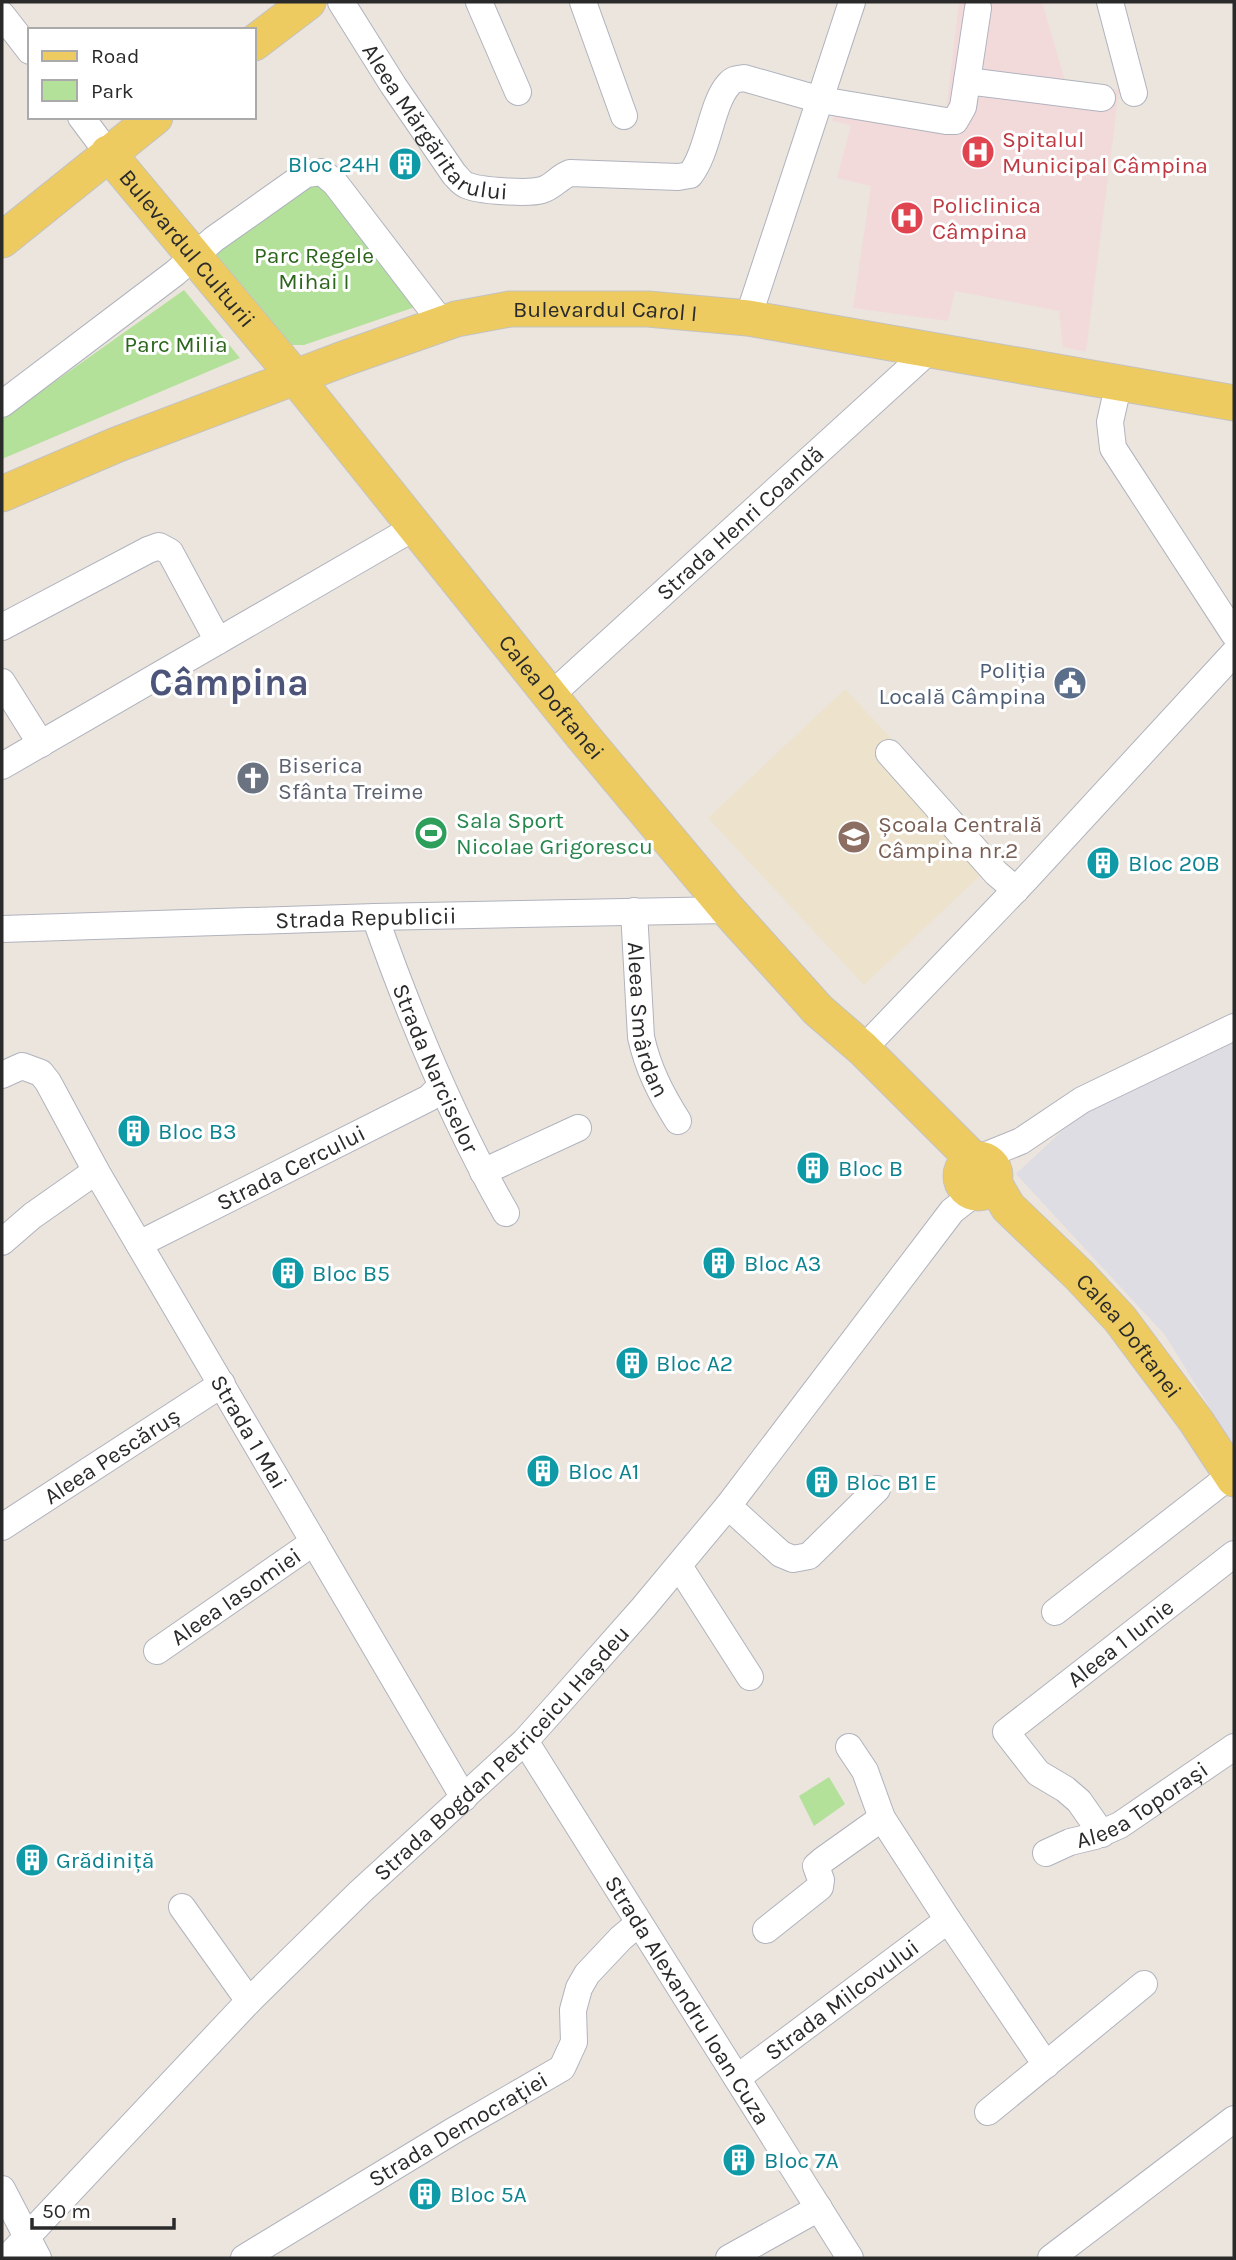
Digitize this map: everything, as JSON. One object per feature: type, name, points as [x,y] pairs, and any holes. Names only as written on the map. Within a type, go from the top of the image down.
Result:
[{"type":"main road","points":[[256,41],[308,2]]},
{"type":"main road","points":[[2,240],[152,119]]},
{"type":"main road","name":"Bulevardul Culturii","points":[[108,153],[295,377]]},
{"type":"main road","name":"Bulevardul Carol I","points":[[2,494],[116,444],[443,324],[470,315],[523,309],[648,309],[748,318],[1234,403]]},
{"type":"main road","name":"Calea Doftanei","points":[[295,377],[550,695],[729,910],[818,1010],[863,1049],[978,1184]]},
{"type":"main road","name":"Calea Doftanei","points":[[818,1010],[849,1060],[978,1184],[1080,1275],[1120,1319],[1196,1421],[1233,1477]]},
{"type":"street","name":"Aleea Mărgăritarului","points":[[341,2],[393,85],[454,174],[463,184],[473,188],[532,192],[551,187],[562,176],[570,173],[690,175],[696,168],[724,90],[735,79],[744,78],[821,100]]},
{"type":"street","points":[[479,2],[518,92]]},
{"type":"street","points":[[583,2],[624,116]]},
{"type":"street","points":[[748,318],[852,2]]},
{"type":"street","points":[[1110,2],[1134,93]]},
{"type":"street","points":[[821,100],[954,121],[963,107],[978,8]]},
{"type":"street","points":[[2,15],[28,48]]},
{"type":"street","points":[[967,81],[1102,98]]},
{"type":"street","name":"Bulevardul Culturii","points":[[82,119],[108,153]]},
{"type":"street","points":[[2,404],[175,273],[214,239],[306,174],[321,173],[335,183],[443,324]]},
{"type":"street","name":"Strada Henri Coandă","points":[[550,695],[931,349]]},
{"type":"street","points":[[1119,382],[1110,422],[1111,440],[1116,455],[1234,634]]},
{"type":"street","points":[[2,766],[415,527]]},
{"type":"street","points":[[2,627],[159,546],[170,552],[218,641]]},
{"type":"street","points":[[863,1049],[1016,890],[1234,653]]},
{"type":"street","points":[[2,682],[41,744]]},
{"type":"street","points":[[889,753],[996,873],[1016,890]]},
{"type":"street","name":"Strada Republicii","points":[[2,929],[375,917],[729,910]]},
{"type":"street","name":"Aleea Smârdan","points":[[634,911],[643,1047],[658,1089],[678,1121]]},
{"type":"street","name":"Strada Narciselor","points":[[375,917],[440,1087],[506,1213]]},
{"type":"street","name":"Strada Bogdan Petriceicu Hașdeu","points":[[7,2258],[32,2248],[249,2001],[360,1892],[525,1741],[679,1566],[728,1506],[978,1184],[1021,1141],[1082,1100],[1234,1027]]},
{"type":"street","name":"Strada 1 Mai","points":[[2,1075],[22,1066],[41,1073],[48,1082],[96,1171],[464,1798]]},
{"type":"street","name":"Strada Cercului","points":[[139,1244],[429,1098],[440,1087]]},
{"type":"street","points":[[483,1172],[578,1128]]},
{"type":"street","points":[[2,1242],[32,1216],[96,1171]]},
{"type":"street","name":"Aleea Pescăruș","points":[[2,1527],[222,1384]]},
{"type":"street","points":[[1055,1612],[1233,1477]]},
{"type":"street","points":[[728,1506],[781,1554],[793,1559],[809,1556],[877,1489]]},
{"type":"street","name":"Aleea Iasomiei","points":[[157,1651],[314,1542]]},
{"type":"street","name":"Aleea 1 Iunie","points":[[1102,1833],[1079,1801],[1038,1773],[1006,1732],[1234,1554]]},
{"type":"street","points":[[679,1566],[750,1677]]},
{"type":"street","name":"Strada Alexandru Ioan Cuza","points":[[525,1741],[850,2258]]},
{"type":"street","points":[[849,1747],[865,1771],[882,1818],[1046,2064]]},
{"type":"street","name":"Aleea Toporași","points":[[1046,1853],[1120,1825],[1234,1747]]},
{"type":"street","points":[[766,1930],[820,1888],[821,1880],[816,1866],[882,1818]]},
{"type":"street","points":[[182,1907],[249,2001]]},
{"type":"street","name":"Strada Milcovului","points":[[737,2078],[948,1920]]},
{"type":"street","name":"Strada Democrației","points":[[244,2258],[562,2068],[574,2042],[573,2010],[579,1988],[587,1974],[639,1923]]},
{"type":"street","points":[[988,2112],[1144,1984]]},
{"type":"street","points":[[1051,2258],[1234,2119]]},
{"type":"street","points":[[2,2189],[32,2248]]},
{"type":"street","points":[[729,2258],[819,2208]]},
{"type":"shaded area","name":"Spitalul Municipal Câmpina","points":[[959,2],[1042,2],[1066,84],[1119,90],[1086,352],[1063,347],[1059,311],[955,291],[948,321],[853,308],[871,186],[837,178],[851,125],[832,121],[840,96],[946,112]]},
{"type":"shaded area","name":"Școala Centrală Câmpina nr.2","points":[[845,689],[1001,856],[864,985],[708,818]]},
{"type":"shaded area","points":[[1234,1036],[1234,1447],[1165,1335],[1016,1174],[1079,1115]]},
{"type":"green space","name":"Parc Regele Mihai I","points":[[322,172],[415,307],[304,345],[292,345],[283,341],[208,243]]},
{"type":"green space","name":"Parc Milia","points":[[184,290],[240,358],[2,459],[2,419]]},
{"type":"green space","points":[[829,1777],[845,1804],[814,1826],[799,1796]]},
{"type":"place","name":"Spitalul Municipal Câmpina","points":[[978,152]]},
{"type":"place","name":"Bloc 24H","points":[[405,164]]},
{"type":"place","name":"Policlinica Câmpina","points":[[907,218]]},
{"type":"place","name":"Poliția Locală Câmpina","points":[[1070,683]]},
{"type":"place","name":"Biserica Sfânta Treime","points":[[253,778]]},
{"type":"place","name":"Sala Sport Nicolae Grigorescu","points":[[431,833]]},
{"type":"place","name":"Școala Centrală Câmpina nr.2","points":[[854,837]]},
{"type":"place","name":"Bloc 20B","points":[[1103,863]]},
{"type":"place","name":"Bloc B3","points":[[134,1131]]},
{"type":"place","name":"Bloc B","points":[[813,1168]]},
{"type":"place","name":"Bloc A3","points":[[719,1263]]},
{"type":"place","name":"Bloc B5","points":[[288,1273]]},
{"type":"place","name":"Bloc A2","points":[[632,1363]]},
{"type":"place","name":"Bloc A1","points":[[543,1471]]},
{"type":"place","name":"Bloc B1 E","points":[[822,1482]]},
{"type":"place","name":"Grădiniță","points":[[32,1860]]},
{"type":"place","name":"Bloc 7A","points":[[739,2160]]},
{"type":"place","name":"Bloc 5A","points":[[425,2194]]},
{"type":"district","name":"Câmpina","points":[[229,682]]}]
